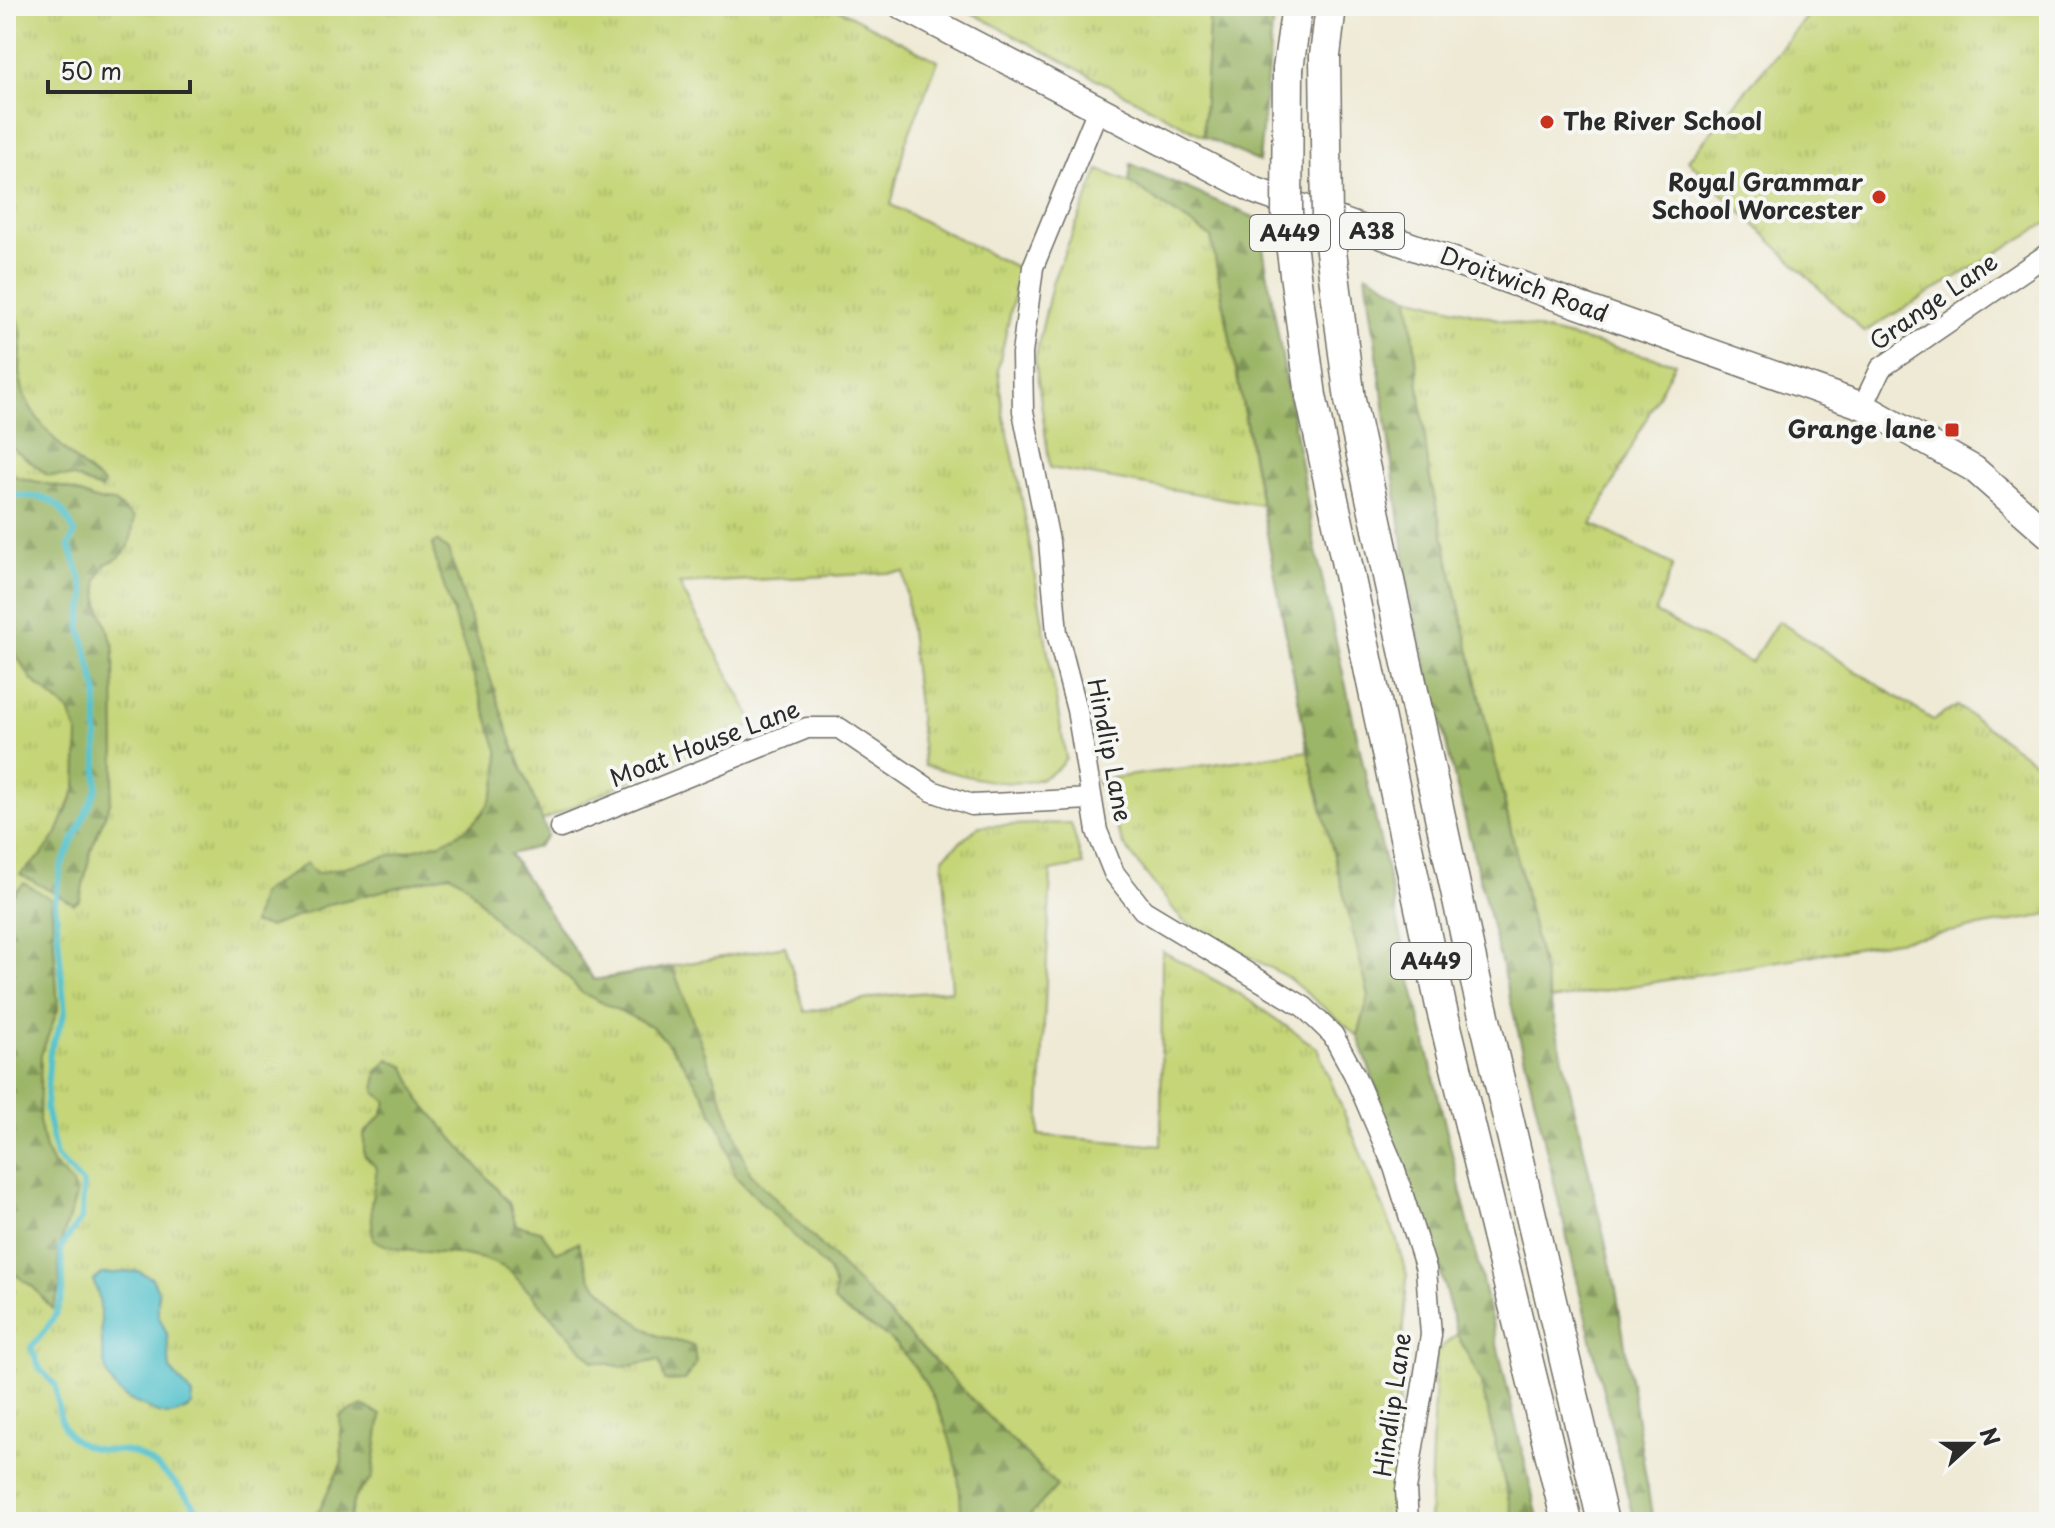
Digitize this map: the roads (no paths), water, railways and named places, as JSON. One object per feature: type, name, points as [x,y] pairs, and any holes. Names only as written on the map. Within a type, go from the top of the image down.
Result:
[{"type":"highway","name":"A449","points":[[1297,6],[1288,69],[1287,213],[1311,396],[1441,1006],[1567,1522]]},
{"type":"highway","name":"A449","points":[[1331,6],[1325,56],[1327,220],[1350,400],[1473,969],[1603,1522]]},
{"type":"main road","name":"Droitwich Road","points":[[902,6],[1256,191],[1863,406],[1974,469],[2049,535]]},
{"type":"street","name":"Hindlip Lane","points":[[1098,109],[1033,267],[1022,354],[1023,411],[1049,541],[1057,633],[1077,710],[1097,831],[1114,873],[1143,910],[1304,1007],[1333,1035],[1354,1074],[1394,1167],[1426,1269],[1431,1335],[1406,1490],[1408,1522]]},
{"type":"street","name":"Grange Lane","points":[[1863,406],[1881,368],[2049,253]]},
{"type":"street","name":"Moat House Lane","points":[[560,828],[807,728],[839,728],[932,791],[972,805],[1090,799]]},
{"type":"water","points":[[138,1271],[152,1278],[158,1291],[158,1314],[167,1334],[170,1370],[193,1395],[192,1406],[175,1414],[165,1415],[127,1399],[114,1386],[103,1358],[100,1310],[93,1281],[102,1274]]},
{"type":"waterway","points":[[6,498],[11,495],[51,501],[63,511],[75,533],[69,545],[86,594],[80,626],[97,691],[97,788],[61,867],[55,901],[65,1013],[50,1050],[46,1108],[56,1156],[83,1184],[82,1217],[60,1249],[63,1291],[56,1313],[31,1347],[40,1369],[56,1386],[62,1422],[72,1438],[92,1448],[129,1452],[147,1460],[176,1484],[207,1522]]},
{"type":"place","name":"The River School","points":[[1547,122]]},
{"type":"place","name":"Royal Grammar School Worcester","points":[[1879,197]]},
{"type":"place","name":"Grange lane","points":[[1952,430]]}]
